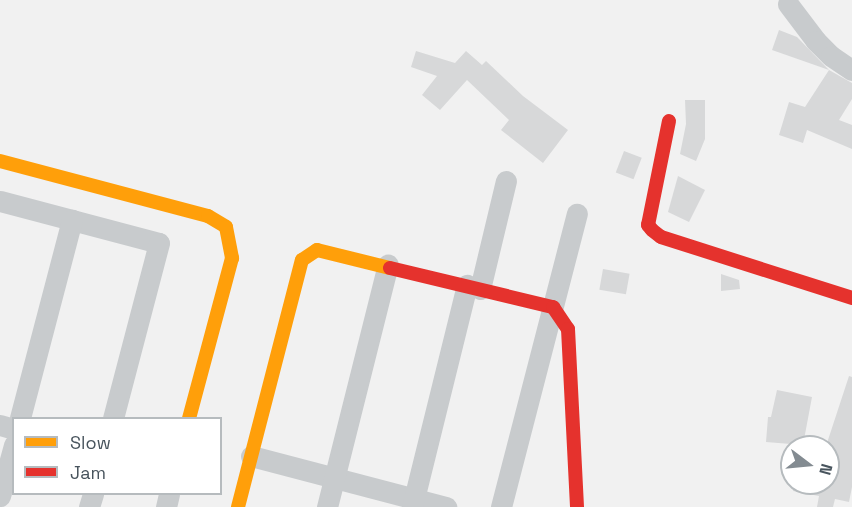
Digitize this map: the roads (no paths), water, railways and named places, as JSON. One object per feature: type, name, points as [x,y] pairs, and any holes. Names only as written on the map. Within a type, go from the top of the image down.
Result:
[{"type":"street","points":[[789,4],[816,41],[831,56],[852,70]]},
{"type":"street","points":[[669,121],[648,225],[652,230],[661,237],[852,298]]},
{"type":"street","points":[[0,161],[208,216],[226,227],[232,258],[189,417]]},
{"type":"street","points":[[413,503],[473,287],[506,181]]},
{"type":"street","points":[[0,201],[159,243],[113,417]]},
{"type":"street","points":[[501,507],[577,214]]},
{"type":"street","points":[[20,417],[72,220]]},
{"type":"street","points":[[238,507],[302,261],[317,250],[388,265],[553,307],[568,329],[577,507]]},
{"type":"street","points":[[327,507],[388,265]]},
{"type":"street","points":[[0,496],[12,452]]},
{"type":"street","points":[[251,456],[334,478],[413,503],[446,507]]}]
